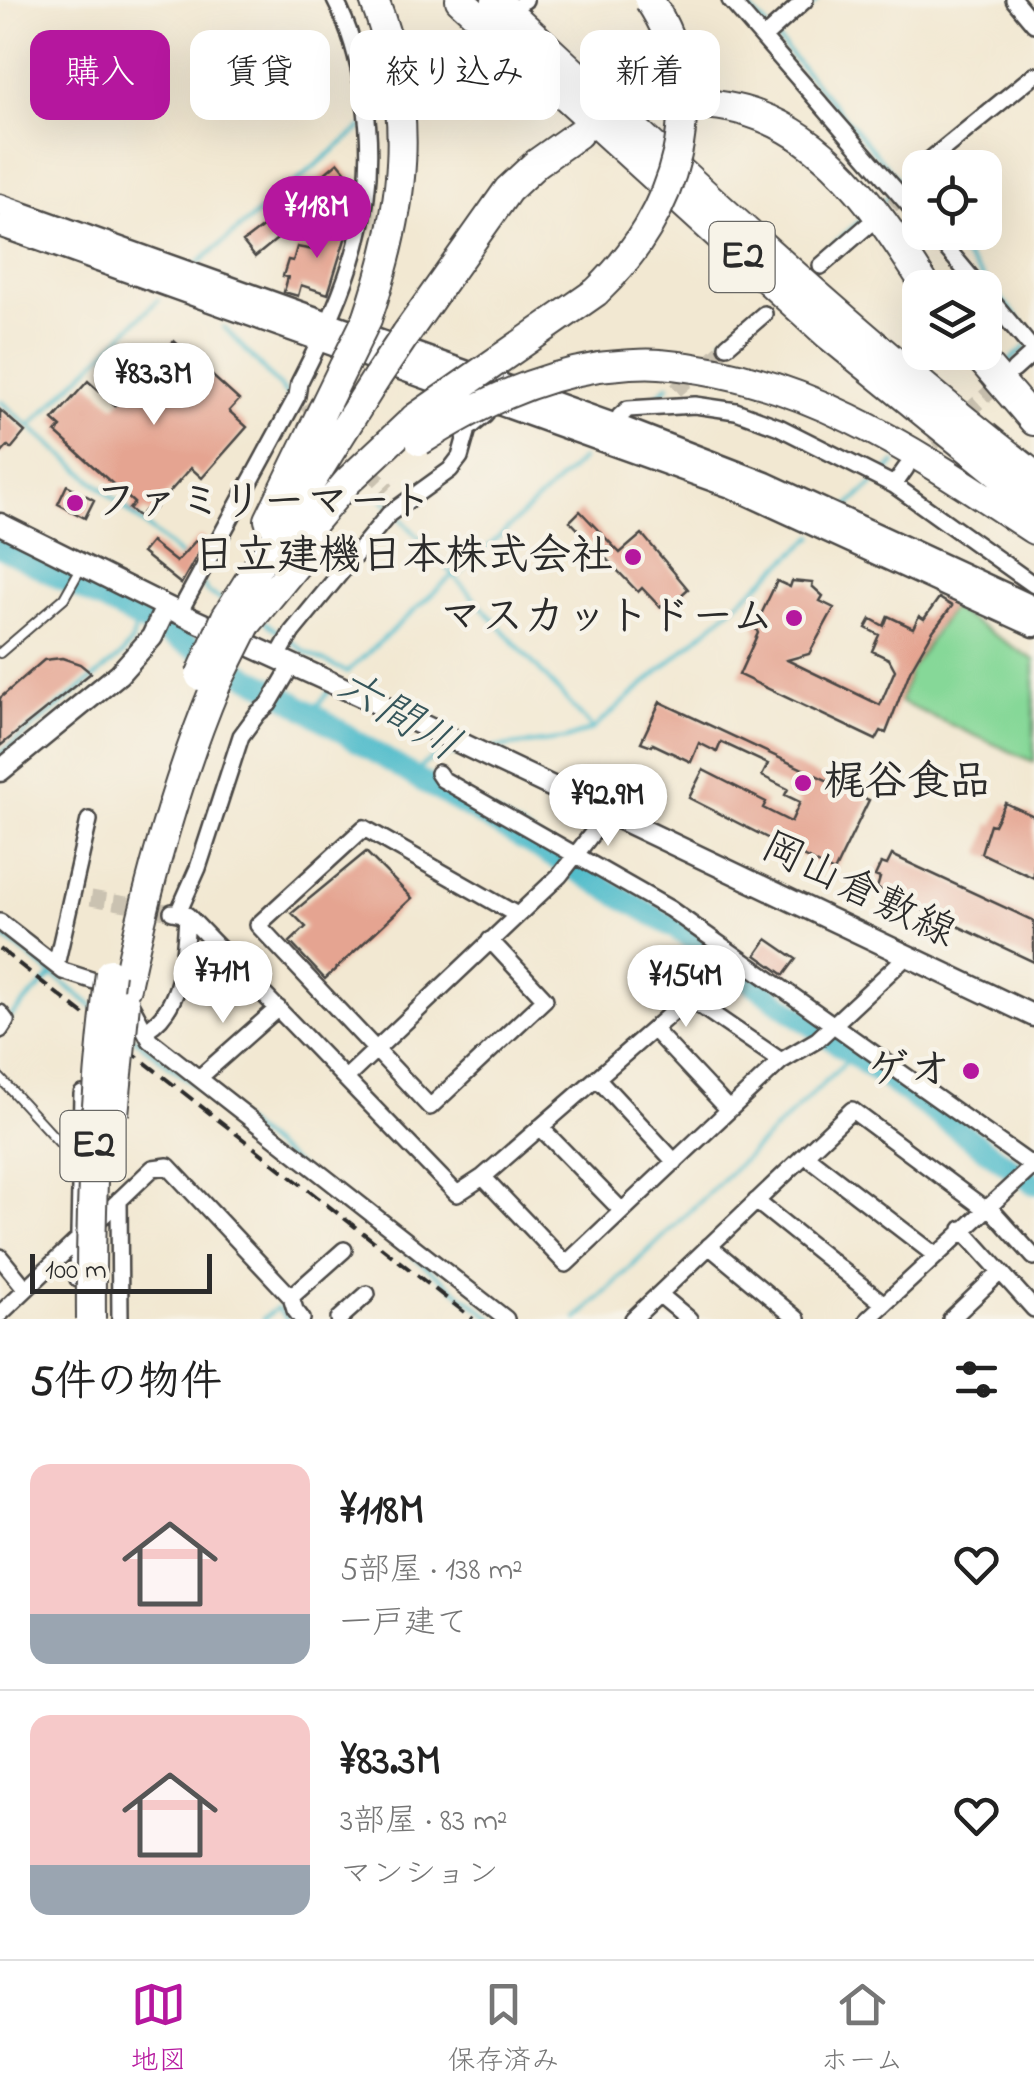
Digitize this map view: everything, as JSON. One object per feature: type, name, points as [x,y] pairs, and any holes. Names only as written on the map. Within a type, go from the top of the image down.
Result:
[{"type":"highway","points":[[236,621],[237,587],[367,320],[384,269],[402,172],[403,122],[397,70],[374,0]]},
{"type":"highway","name":"E2","points":[[460,0],[826,334],[1034,502]]},
{"type":"highway","name":"E2","points":[[515,0],[793,274],[879,350],[1034,475]]},
{"type":"highway","points":[[236,621],[296,539],[348,481],[596,292],[618,271],[653,222],[675,171],[682,119],[676,62],[649,0]]},
{"type":"highway","points":[[720,104],[784,126],[818,148],[851,180],[914,270]]},
{"type":"highway","points":[[236,621],[377,377],[406,334],[508,190],[578,134]]},
{"type":"highway","points":[[417,429],[519,387],[568,372],[655,363],[702,368],[745,377],[850,416],[944,470],[1034,530]]},
{"type":"highway","points":[[990,370],[1034,422]]},
{"type":"highway","name":"E2","points":[[91,1319],[93,1145],[99,1058],[157,849],[196,734],[208,681],[236,621]]},
{"type":"highway","name":"E2","points":[[108,1319],[108,1189],[119,980]]},
{"type":"street","points":[[0,771],[119,674],[152,637],[200,576],[298,400],[298,383],[325,332],[362,232],[369,192],[369,126],[353,42],[335,0]]},
{"type":"street","points":[[730,0],[768,33],[902,195]]},
{"type":"street","points":[[768,33],[806,0]]},
{"type":"street","points":[[1014,0],[1034,24]]},
{"type":"street","points":[[942,150],[1034,75]]},
{"type":"street","points":[[369,126],[382,120]]},
{"type":"street","points":[[899,191],[902,188]]},
{"type":"street","points":[[0,205],[325,332],[501,406],[613,433]]},
{"type":"street","points":[[0,226],[325,332],[613,433],[730,487],[830,521],[1034,607]]},
{"type":"street","points":[[821,266],[867,226]]},
{"type":"street","points":[[948,250],[965,270]]},
{"type":"street","points":[[1002,313],[1031,348],[1014,370]]},
{"type":"street","points":[[726,346],[764,314]]},
{"type":"street","points":[[660,406],[676,390]]},
{"type":"street","points":[[613,433],[628,409],[696,405],[736,411],[779,427],[885,480],[1034,585]]},
{"type":"street","points":[[146,1030],[168,1014],[186,943],[179,913],[198,868],[241,736],[281,685],[287,649],[396,507],[450,470],[460,457],[468,429],[501,406]]},
{"type":"street","points":[[885,480],[906,468]]},
{"type":"street","points":[[388,490],[396,507]]},
{"type":"street","points":[[830,521],[1034,626]]},
{"type":"street","name":"岡山倉敷線","points":[[0,524],[169,612],[287,649],[336,684],[1034,1016]]},
{"type":"street","points":[[438,773],[442,779],[670,909],[1029,1170],[868,1319]]},
{"type":"street","points":[[346,1078],[561,873],[608,813]]},
{"type":"street","points":[[56,966],[89,820]]},
{"type":"street","points":[[490,940],[545,999],[430,1107],[258,925],[364,828],[517,914]]},
{"type":"street","points":[[72,893],[91,898]]},
{"type":"street","points":[[179,913],[278,1008],[458,1194],[689,998],[781,1060]]},
{"type":"street","points":[[0,922],[56,966],[114,988],[130,1003],[150,1040],[506,1319]]},
{"type":"street","points":[[482,1177],[566,1264],[781,1060],[818,1040],[907,956]]},
{"type":"street","points":[[199,1078],[278,1008]]},
{"type":"street","points":[[653,1029],[729,1110]]},
{"type":"street","points":[[596,1078],[675,1162]]},
{"type":"street","points":[[78,1319],[82,1094]]},
{"type":"street","points":[[633,1319],[852,1110],[986,1207],[1034,1257]]},
{"type":"street","points":[[540,1127],[622,1211]]},
{"type":"street","points":[[805,1154],[935,1255]]},
{"type":"street","points":[[0,1314],[153,1168],[168,1166],[291,1298],[302,1319]]},
{"type":"street","points":[[119,1200],[120,1319]]},
{"type":"street","points":[[756,1201],[884,1304]]},
{"type":"street","points":[[962,1230],[1034,1310]]},
{"type":"street","points":[[708,1246],[797,1319]]},
{"type":"street","points":[[291,1298],[344,1250]]},
{"type":"street","points":[[0,1257],[26,1289]]},
{"type":"street","points":[[951,1319],[1000,1272]]},
{"type":"street","points":[[339,1319],[367,1294]]},
{"type":"street","points":[[659,1294],[689,1319]]},
{"type":"lane","points":[[0,653],[64,598],[80,569]]},
{"type":"lane","points":[[0,1078],[79,1164]]},
{"type":"green space","points":[[951,608],[1034,660],[1034,762],[900,702],[910,671]]},
{"type":"building","points":[[338,162],[351,178],[315,209],[302,193]]},
{"type":"building","points":[[276,217],[287,231],[255,257],[243,242]]},
{"type":"building","points":[[329,217],[350,223],[328,294],[301,285],[298,296],[284,292],[288,260],[293,261],[297,247],[319,251]]},
{"type":"building","points":[[174,341],[239,400],[229,411],[247,427],[202,478],[191,468],[150,514],[145,510],[139,517],[129,509],[134,503],[56,433],[61,427],[53,420],[88,381],[115,406]]},
{"type":"building","points":[[0,410],[25,432],[11,449],[8,446],[0,455]]},
{"type":"building","points":[[67,485],[94,500],[85,518],[58,504]]},
{"type":"building","name":"日立建機日本株式会社","points":[[580,511],[620,553],[642,534],[688,589],[669,606],[665,603],[660,607],[642,588],[638,592],[570,521]]},
{"type":"building","points":[[200,536],[205,541],[181,584],[142,553],[151,542],[176,562]]},
{"type":"building","points":[[777,581],[790,587],[792,581],[813,583],[823,596],[820,601],[834,608],[809,654],[787,660],[880,705],[895,670],[889,659],[872,651],[879,635],[866,628],[871,619],[884,626],[888,616],[913,628],[919,616],[924,619],[939,598],[952,606],[910,671],[886,733],[881,731],[876,740],[739,675],[758,633],[755,627]]},
{"type":"building","points":[[62,658],[91,673],[0,746],[0,698],[44,660]]},
{"type":"building","name":"梶谷食品","points":[[660,702],[869,800],[834,872],[689,798],[703,770],[766,802],[763,808],[791,822],[800,802],[785,795],[788,789],[762,776],[768,764],[721,742],[717,752],[699,743],[691,762],[641,742]]},
{"type":"building","points":[[1005,803],[1034,816],[1034,878],[981,853],[990,824],[994,825]]},
{"type":"building","points":[[366,852],[412,898],[325,979],[290,942],[306,927],[292,913]]},
{"type":"building","points":[[892,855],[1034,921],[1034,962],[877,888],[880,878],[875,876],[881,863],[887,865]]},
{"type":"building","points":[[767,939],[796,959],[784,975],[756,955]]},
{"type":"waterway","points":[[741,0],[767,27]]},
{"type":"waterway","points":[[777,36],[818,0]]},
{"type":"waterway","points":[[773,34],[902,184]]},
{"type":"waterway","points":[[196,265],[362,127]]},
{"type":"waterway","points":[[884,201],[889,196]]},
{"type":"waterway","points":[[816,259],[865,217]]},
{"type":"waterway","points":[[959,250],[1034,337]]},
{"type":"waterway","points":[[30,426],[158,300]]},
{"type":"waterway","points":[[722,340],[758,309]]},
{"type":"waterway","points":[[224,327],[289,397]]},
{"type":"waterway","points":[[1007,363],[1026,347]]},
{"type":"waterway","points":[[657,396],[669,385]]},
{"type":"waterway","points":[[0,401],[182,557]]},
{"type":"waterway","points":[[458,575],[582,459]]},
{"type":"waterway","points":[[885,473],[895,463]]},
{"type":"waterway","points":[[844,510],[874,483]]},
{"type":"waterway","points":[[381,497],[391,508]]},
{"type":"waterway","points":[[398,515],[593,729]]},
{"type":"waterway","points":[[494,748],[566,739],[593,729],[814,536]]},
{"type":"waterway","name":"六間川","points":[[0,547],[276,691],[675,928],[1034,1184]]},
{"type":"waterway","points":[[290,640],[305,652],[347,672],[454,574]]},
{"type":"waterway","points":[[203,584],[207,592],[221,599]]},
{"type":"waterway","points":[[0,754],[122,655],[132,641],[137,620]]},
{"type":"waterway","points":[[265,622],[282,635]]},
{"type":"waterway","points":[[312,712],[330,690]]},
{"type":"waterway","points":[[415,777],[427,761],[460,753]]},
{"type":"waterway","points":[[0,934],[95,1008]]},
{"type":"waterway","points":[[10,1017],[53,975]]},
{"type":"waterway","points":[[134,1038],[493,1319]]},
{"type":"waterway","points":[[577,1319],[854,1054]]},
{"type":"waterway","points":[[263,1319],[277,1308],[287,1319]]},
{"type":"tunnel","points":[[874,220],[895,203]]},
{"type":"tunnel","points":[[676,390],[727,346]]},
{"type":"tunnel","points":[[916,459],[1003,380]]},
{"type":"tunnel","points":[[306,404],[388,490]]},
{"type":"tunnel","points":[[91,898],[172,912]]},
{"type":"railway","points":[[0,949],[473,1319]]},
{"type":"place","name":"ファミリーマート","points":[[75,503]]},
{"type":"place","name":"日立建機日本株式会社","points":[[633,557]]},
{"type":"place","name":"マスカットドーム","points":[[794,618]]},
{"type":"place","name":"梶谷食品","points":[[803,783]]},
{"type":"place","name":"ゲオ","points":[[971,1071]]}]
